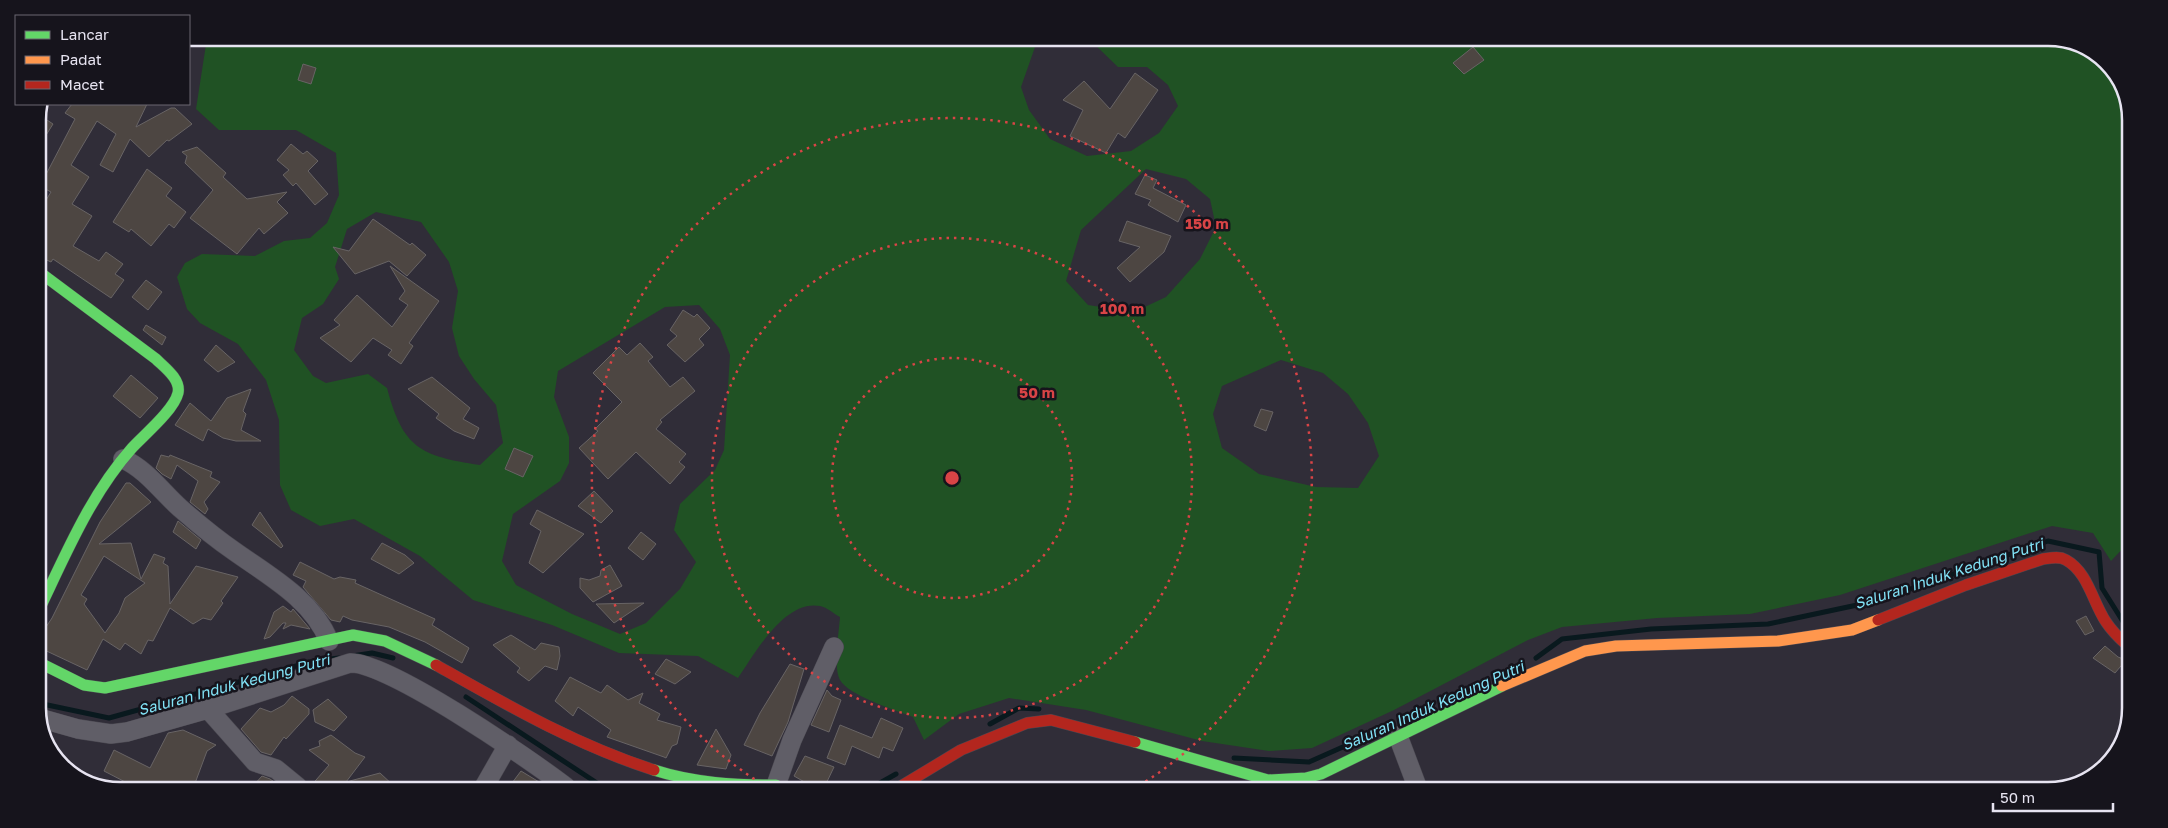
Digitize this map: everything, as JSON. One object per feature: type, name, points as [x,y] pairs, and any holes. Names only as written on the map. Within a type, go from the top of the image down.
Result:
[{"type":"street","points":[[46,277],[156,359],[176,382],[177,395],[123,459],[84,517],[46,595]]},
{"type":"street","points":[[123,459],[140,469],[203,527],[272,576],[323,625],[329,641]]},
{"type":"street","points":[[908,782],[962,750],[1027,723],[1039,721],[1063,722],[1268,780],[1306,778],[1321,774],[1398,736],[1478,700],[1527,674],[1585,651],[1616,646],[1778,641],[1852,630],[1966,585],[2037,561],[2056,557],[2065,559],[2080,572],[2105,621],[2122,641]]},
{"type":"street","points":[[46,666],[84,685],[105,688],[353,635],[367,635],[413,654],[530,718],[619,759],[674,777],[700,782]]},
{"type":"street","points":[[777,782],[792,740],[834,647]]},
{"type":"street","points":[[47,720],[78,729],[111,734],[141,729],[358,662],[392,677],[508,745],[559,782]]},
{"type":"street","points":[[208,709],[255,762],[276,769],[293,782]]},
{"type":"street","points":[[1398,736],[1415,782]]},
{"type":"street","points":[[487,782],[508,745]]},
{"type":"green space","points":[[206,46],[1038,46],[1035,47],[1021,87],[1029,110],[1050,139],[1087,156],[1131,151],[1159,133],[1178,106],[1168,85],[1147,67],[1118,67],[1096,46],[2048,46],[2072,50],[2089,59],[2107,75],[2118,96],[2122,115],[2122,549],[2111,561],[2093,533],[2052,526],[1840,595],[1750,614],[1657,618],[1562,627],[1528,640],[1394,710],[1312,748],[1269,751],[1202,741],[1086,710],[1009,698],[959,714],[924,740],[913,717],[852,691],[840,680],[837,658],[840,617],[823,607],[807,606],[783,619],[762,642],[738,678],[698,656],[619,653],[552,625],[473,600],[420,556],[354,519],[320,526],[291,510],[280,485],[279,420],[266,380],[238,344],[200,323],[187,309],[177,277],[185,263],[202,254],[255,256],[284,241],[310,238],[327,223],[339,195],[336,153],[296,130],[219,130],[196,109]],"holes":[[[1146,169],[1186,179],[1210,199],[1216,227],[1200,259],[1166,297],[1134,312],[1088,305],[1066,281],[1081,230]],[[376,212],[421,222],[449,262],[458,291],[452,328],[459,356],[474,379],[496,405],[503,443],[480,465],[442,458],[428,453],[417,446],[400,424],[387,388],[368,374],[326,383],[313,376],[294,350],[302,318],[323,304],[339,279],[335,267],[347,229]],[[699,305],[720,329],[730,355],[724,450],[715,470],[680,504],[674,530],[696,562],[680,589],[646,623],[620,634],[572,614],[516,585],[502,561],[513,514],[560,481],[569,463],[569,437],[554,397],[558,371],[665,307]],[[1281,360],[1323,373],[1348,394],[1368,423],[1379,456],[1358,488],[1316,487],[1259,474],[1222,448],[1213,414],[1222,386]]]},
{"type":"building","points":[[1473,47],[1484,60],[1464,74],[1453,63]]},
{"type":"building","points":[[303,64],[316,68],[311,84],[298,80]]},
{"type":"building","points":[[1135,73],[1158,90],[1125,138],[1118,133],[1106,153],[1070,136],[1083,110],[1063,100],[1084,81],[1110,109]]},
{"type":"building","points":[[71,105],[147,105],[136,127],[171,108],[175,108],[192,124],[169,141],[167,140],[149,157],[130,139],[113,172],[100,165],[116,134],[97,121],[71,165],[89,177],[72,204],[92,216],[73,246],[99,261],[106,252],[123,264],[115,274],[124,280],[111,298],[53,259],[51,262],[46,260],[46,200],[51,192],[46,189],[46,175],[75,119],[65,113]]},
{"type":"building","points":[[46,119],[53,124],[46,135]]},
{"type":"building","points":[[291,144],[303,154],[307,151],[318,161],[308,171],[328,194],[315,205],[296,183],[293,186],[283,175],[289,170],[277,160]]},
{"type":"building","points":[[197,147],[226,173],[223,177],[247,199],[287,192],[277,202],[288,213],[264,234],[259,228],[237,254],[190,218],[213,190],[185,163],[187,156],[182,152]]},
{"type":"building","points":[[147,169],[172,188],[166,196],[186,212],[174,228],[169,224],[151,246],[131,229],[129,232],[113,222]]},
{"type":"building","points":[[1145,175],[1157,180],[1153,188],[1186,205],[1178,222],[1148,205],[1151,200],[1135,194]]},
{"type":"building","points":[[373,219],[410,245],[412,243],[426,255],[407,276],[389,261],[355,274],[333,247],[349,251]]},
{"type":"building","points":[[1127,221],[1171,236],[1164,252],[1130,282],[1117,268],[1140,247],[1119,241]]},
{"type":"building","points":[[390,266],[439,301],[409,343],[413,346],[401,364],[388,355],[392,350],[373,338],[351,362],[320,338],[340,325],[334,320],[357,295],[392,327],[408,305],[399,299],[405,291]]},
{"type":"building","points":[[146,280],[162,292],[148,310],[132,297]]},
{"type":"building","points":[[683,310],[694,317],[697,314],[710,328],[699,339],[704,345],[685,362],[667,345],[677,336],[670,330]]},
{"type":"building","points":[[146,325],[166,337],[162,345],[143,330]]},
{"type":"building","points":[[640,343],[653,357],[648,361],[670,387],[683,377],[695,391],[660,420],[662,422],[656,429],[686,454],[679,462],[685,467],[670,484],[636,452],[608,479],[579,448],[598,431],[595,429],[622,402],[593,373],[619,347],[627,355]]},
{"type":"building","points":[[216,345],[235,362],[218,372],[204,360]]},
{"type":"building","points":[[131,375],[158,398],[140,418],[113,396]]},
{"type":"building","points":[[432,377],[470,408],[463,419],[479,428],[474,439],[454,431],[436,418],[439,414],[408,389]]},
{"type":"building","points":[[251,389],[243,411],[246,414],[241,430],[261,441],[236,441],[223,438],[208,429],[203,441],[175,425],[190,403],[211,421],[227,398]]},
{"type":"building","points":[[1261,409],[1273,412],[1266,431],[1254,426]]},
{"type":"building","points":[[514,448],[533,456],[523,477],[505,469]]},
{"type":"building","points":[[161,455],[169,457],[170,455],[212,472],[210,477],[220,482],[204,502],[208,509],[205,514],[190,502],[198,481],[177,465],[171,479],[162,474],[156,468]]},
{"type":"building","points":[[126,483],[130,483],[151,502],[99,544],[131,543],[141,579],[154,554],[165,558],[163,563],[168,566],[170,604],[196,566],[238,577],[221,601],[223,603],[211,620],[203,618],[193,624],[170,608],[153,641],[148,640],[141,654],[125,643],[120,650],[103,639],[87,670],[46,651],[46,627],[100,522]],"holes":[[[104,556],[145,583],[125,598],[119,613],[105,633],[84,604],[87,599],[81,595]]]},
{"type":"building","points":[[594,491],[613,511],[601,523],[578,506]]},
{"type":"building","points":[[537,510],[584,534],[543,573],[529,563],[541,531],[530,524]]},
{"type":"building","points":[[260,512],[283,546],[281,548],[252,525]]},
{"type":"building","points":[[178,521],[201,540],[196,549],[173,532]]},
{"type":"building","points":[[641,532],[656,544],[643,560],[628,548]]},
{"type":"building","points":[[382,543],[405,555],[414,563],[399,574],[371,559]]},
{"type":"building","points":[[300,562],[334,579],[340,577],[356,580],[355,583],[435,619],[432,625],[469,648],[462,663],[425,642],[389,627],[352,620],[343,616],[340,622],[331,620],[303,587],[306,581],[293,575]]},
{"type":"building","points":[[610,565],[622,586],[593,602],[580,588],[580,578],[589,580],[600,576],[601,570]]},
{"type":"building","points":[[644,603],[614,623],[596,604]]},
{"type":"building","points":[[283,606],[291,612],[293,609],[310,629],[291,625],[283,629],[286,623],[283,623],[270,637],[264,639],[274,612]]},
{"type":"building","points":[[2086,616],[2094,631],[2085,635],[2076,621]]},
{"type":"building","points":[[511,635],[535,650],[541,643],[559,647],[560,656],[557,670],[545,666],[529,681],[517,672],[520,668],[493,645]]},
{"type":"building","points":[[2105,646],[2122,658],[2122,665],[2115,673],[2093,658]]},
{"type":"building","points":[[666,659],[691,672],[675,684],[655,674]]},
{"type":"building","points":[[790,664],[804,669],[788,722],[772,756],[744,745],[760,713]]},
{"type":"building","points":[[570,677],[601,693],[607,685],[628,700],[643,693],[639,703],[660,714],[657,720],[681,727],[677,744],[672,746],[666,758],[607,737],[611,730],[578,707],[573,716],[555,701]]},
{"type":"building","points":[[827,690],[832,696],[841,700],[829,732],[811,725]]},
{"type":"building","points":[[292,696],[309,709],[309,714],[286,739],[284,737],[271,755],[261,752],[241,729],[260,708],[271,712],[284,705]]},
{"type":"building","points":[[328,699],[347,717],[334,731],[315,722],[313,710]]},
{"type":"building","points":[[881,718],[903,728],[893,751],[883,747],[879,758],[852,746],[845,765],[827,758],[840,725],[872,738]]},
{"type":"building","points":[[716,729],[731,755],[726,769],[697,765]]},
{"type":"building","points":[[183,730],[216,745],[207,751],[195,782],[125,782],[104,771],[114,750],[150,768],[168,733]]},
{"type":"building","points":[[331,735],[355,753],[365,757],[346,782],[314,782],[329,765],[309,750],[320,746],[319,741]]},
{"type":"building","points":[[805,756],[834,767],[827,782],[804,782],[794,776]]},
{"type":"building","points":[[521,771],[539,782],[513,782]]},
{"type":"building","points":[[380,773],[390,782],[346,782]]},
{"type":"building","points":[[262,776],[274,782],[257,782]]},
{"type":"waterway","name":"Saluran Induk Kedung Putri","points":[[1536,658],[1562,639],[1651,629],[1768,624],[1876,601],[2048,541],[2099,552],[2102,588],[2122,620]]},
{"type":"waterway","name":"Saluran Induk Kedung Putri","points":[[352,656],[372,653],[393,658]]},
{"type":"waterway","name":"Saluran Induk Kedung Putri","points":[[46,705],[109,718],[314,661],[339,658]]},
{"type":"waterway","name":"Saluran Induk Kedung Putri","points":[[466,697],[595,782]]},
{"type":"waterway","name":"Saluran Induk Kedung Putri","points":[[990,724],[1019,708],[1039,709]]},
{"type":"waterway","name":"Saluran Induk Kedung Putri","points":[[1234,758],[1309,762],[1390,726]]},
{"type":"waterway","name":"Saluran Induk Kedung Putri","points":[[882,782],[896,774]]},
{"type":"traffic: fast","points":[[46,277],[156,359],[171,374],[178,388],[178,393],[171,407],[132,448],[103,486],[79,527],[46,595]]},
{"type":"traffic: fast","points":[[46,666],[84,685],[105,688],[353,635],[385,641],[436,665]]},
{"type":"traffic: fast","points":[[1135,742],[1268,780],[1306,778],[1321,774],[1502,686]]},
{"type":"traffic: fast","points":[[654,770],[684,778],[715,782]]},
{"type":"traffic: slow","points":[[1502,686],[1585,651],[1616,646],[1778,641],[1852,630],[1878,620]]},
{"type":"traffic: jam","points":[[1878,620],[1966,585],[2043,559],[2058,558],[2074,565],[2080,572],[2101,614],[2122,640]]},
{"type":"traffic: jam","points":[[436,665],[542,723],[597,749],[654,770]]},
{"type":"traffic: jam","points":[[908,782],[961,750],[1027,723],[1051,720],[1135,742]]}]
